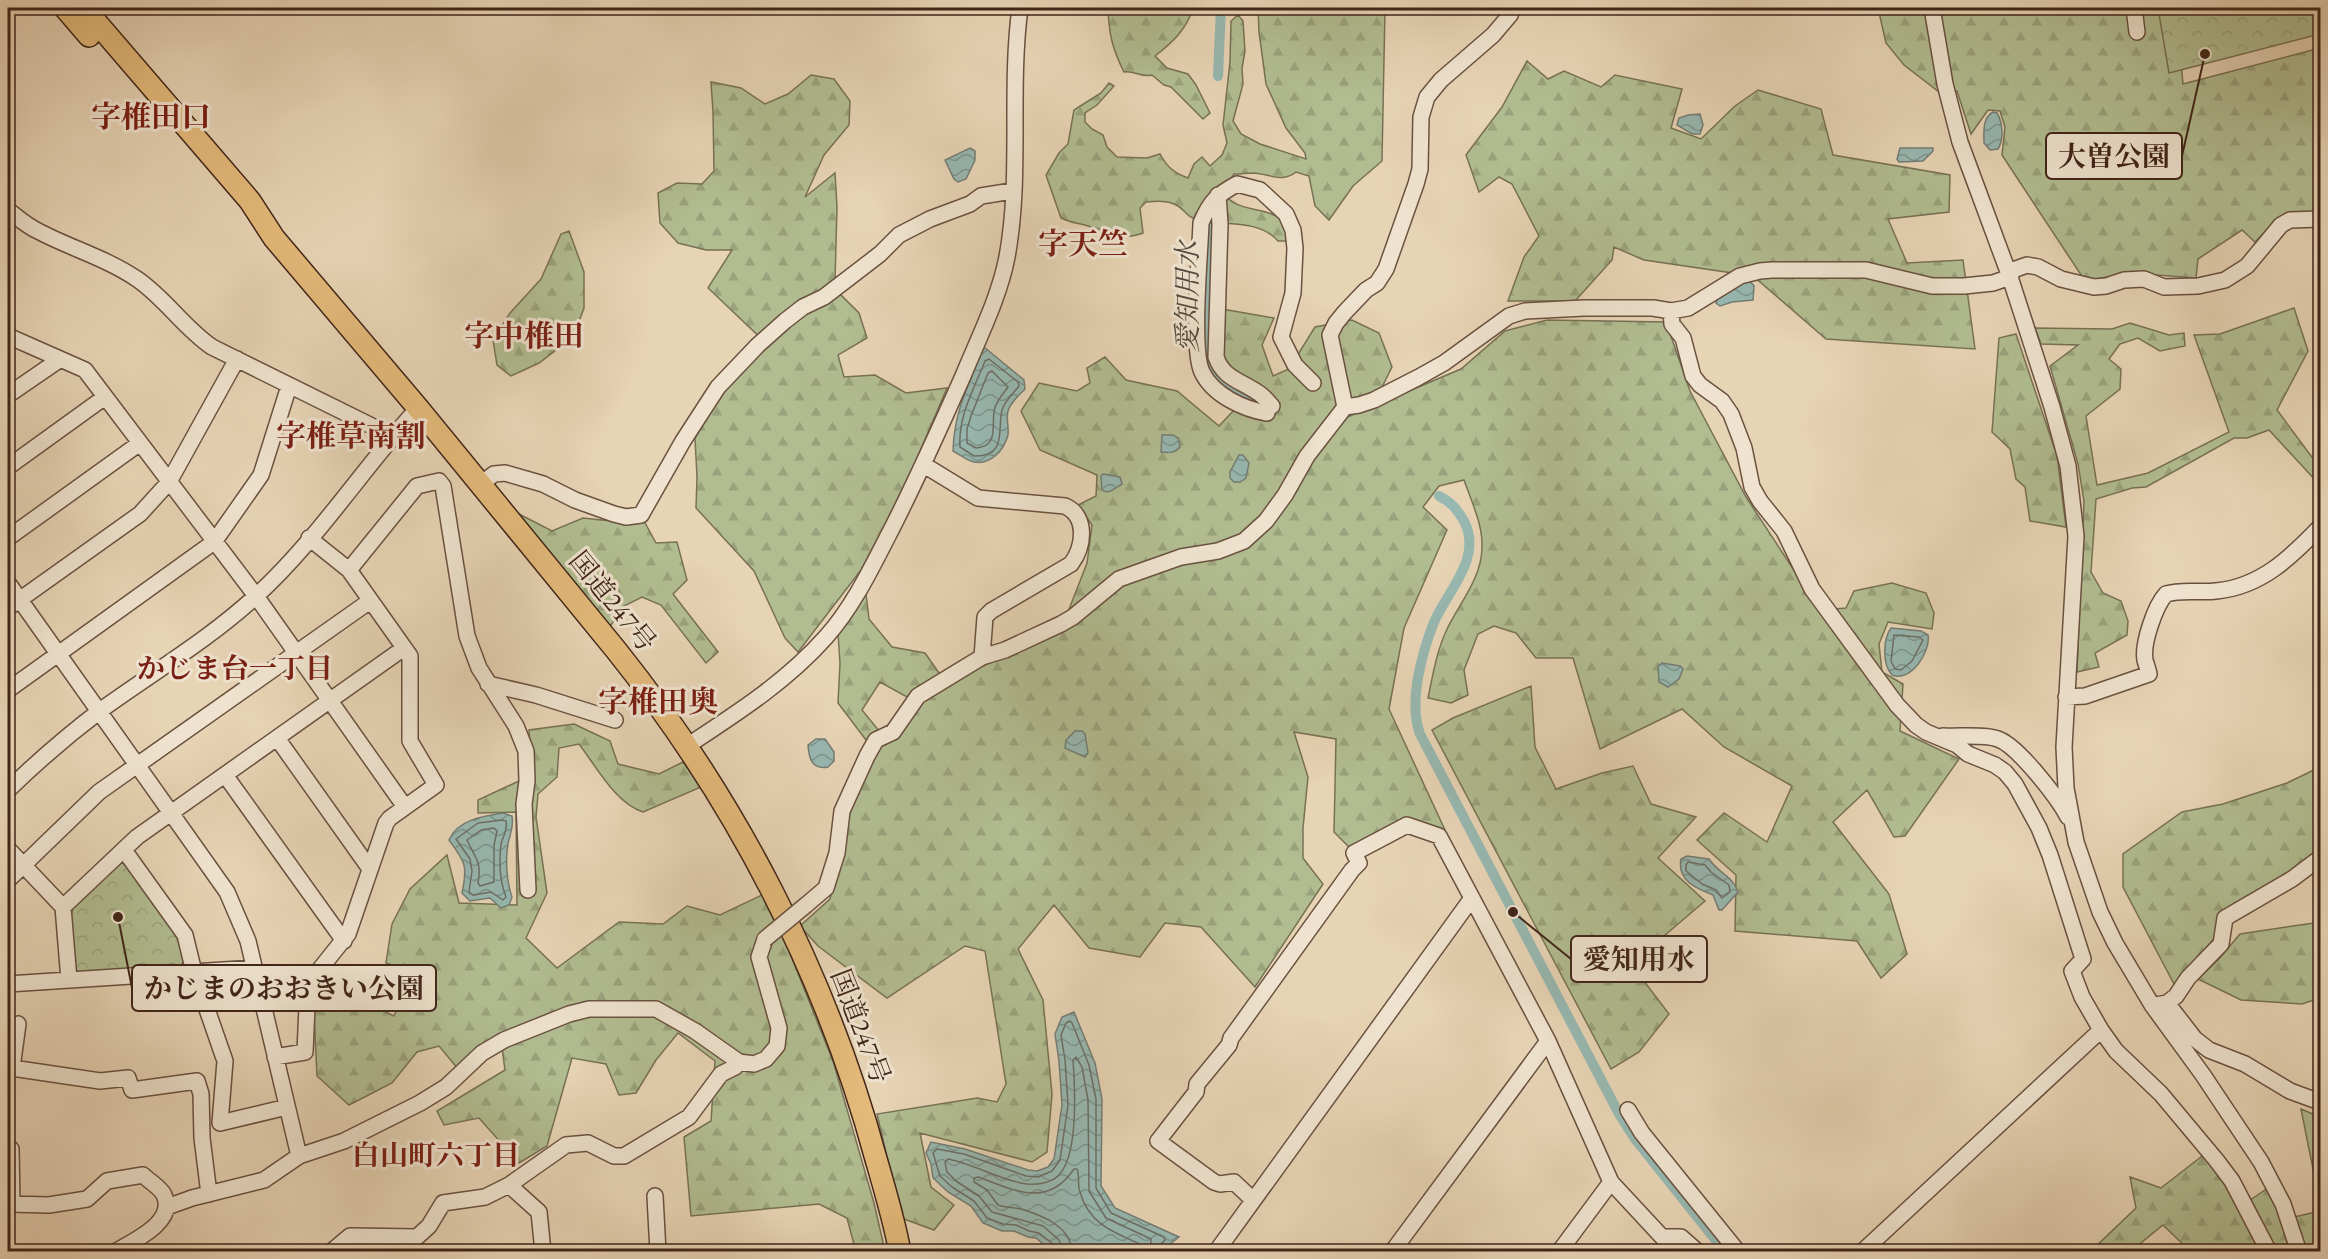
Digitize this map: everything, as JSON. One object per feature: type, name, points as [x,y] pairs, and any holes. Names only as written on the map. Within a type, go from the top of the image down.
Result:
[{"type":"highway","name":"国道247号","points":[[64,8],[240,208],[274,238]]},
{"type":"highway","name":"国道247号","points":[[84,8],[250,201],[274,238],[482,484],[646,686],[687,746],[765,876],[811,972],[864,1115],[900,1251]]},
{"type":"street","points":[[687,746],[774,688],[828,635],[852,601],[877,558],[924,465],[999,290],[1010,239],[1016,55],[1020,8]]},
{"type":"street","points":[[1345,406],[1330,335],[1345,312],[1366,290],[1377,283],[1386,269],[1420,169],[1419,128],[1427,97],[1441,80],[1493,35],[1513,8]]},
{"type":"street","points":[[1932,8],[1945,84],[1959,142],[2010,278],[2068,466],[2076,536],[2064,747],[2066,788],[2072,824],[2086,874],[2115,944],[2159,1004],[2261,1162],[2283,1204],[2299,1251]]},
{"type":"street","points":[[2133,8],[2137,32]]},
{"type":"street","points":[[1270,410],[1259,393],[1234,380],[1223,371],[1216,357],[1215,312],[1220,224],[1218,195],[1237,184],[1260,190],[1286,214],[1293,230],[1294,271],[1289,312],[1281,337],[1295,364],[1313,383]]},
{"type":"street","points":[[482,484],[494,474],[506,473],[543,484],[575,500],[614,514],[626,517],[641,515],[682,441],[718,387],[778,327],[803,307],[824,297],[899,236],[930,219],[970,204],[981,196],[1012,191]]},
{"type":"street","points":[[8,210],[38,231],[89,253],[136,279],[154,292],[204,341],[289,386],[392,436]]},
{"type":"street","points":[[2010,278],[2013,270],[2027,265],[2038,267],[2061,279],[2094,287],[2124,280],[2144,279],[2164,287],[2198,286],[2225,280],[2242,270],[2258,255],[2281,225],[2290,220],[2320,219]]},
{"type":"street","points":[[167,1207],[264,1180],[299,1156],[344,1142],[420,1103],[446,1087],[482,1053],[504,1040],[561,1017],[589,1009],[656,1009],[688,1027],[739,1062],[754,1064],[766,1059],[772,1054],[779,1037],[776,1009],[759,957],[765,939],[826,888],[837,853],[842,811],[857,776],[876,740],[893,732],[918,696],[982,657],[1005,650],[1061,624],[1119,579],[1181,556],[1218,551],[1244,541],[1266,521],[1285,495],[1306,456],[1345,406],[1359,405],[1374,400],[1419,377],[1444,363],[1476,337],[1509,316],[1524,311],[1584,308],[1653,308],[1671,311],[1688,308],[1740,276],[1760,271],[1866,270],[1932,286],[1964,286],[1993,283],[2010,278]]},
{"type":"street","points":[[1671,311],[1672,324],[1683,338],[1693,376],[1700,385],[1722,401],[1731,414],[1744,448],[1752,487],[1784,531],[1812,589],[1897,705],[1916,725],[1926,732],[1957,745],[1968,754],[1995,765],[2005,772],[2015,784],[2050,855],[2083,959],[2072,971],[2082,998],[2116,1051],[2161,1094],[2232,1181],[2269,1251]]},
{"type":"street","points":[[8,336],[85,370],[256,597],[405,807]]},
{"type":"street","points":[[14,604],[140,514],[169,482],[237,359]]},
{"type":"street","points":[[8,395],[59,360]]},
{"type":"street","points":[[8,690],[214,542],[261,475],[289,386]]},
{"type":"street","points":[[8,467],[105,397]]},
{"type":"street","points":[[8,790],[52,748],[224,623],[256,597],[309,538],[392,436],[418,408]]},
{"type":"street","points":[[8,538],[140,443]]},
{"type":"street","points":[[924,465],[978,498],[1065,506],[1074,510],[1081,523],[1079,554],[1071,564],[985,616],[982,657]]},
{"type":"street","points":[[349,570],[417,486],[439,481],[443,486],[467,636],[479,668],[516,726],[526,752],[527,781],[524,804],[528,890]]},
{"type":"street","points":[[2066,697],[2085,696],[2150,674],[2144,658],[2147,642],[2156,611],[2166,594],[2218,591],[2256,581],[2274,571],[2320,527]]},
{"type":"street","points":[[275,1057],[305,1052],[308,984],[344,941],[386,823],[436,785],[410,741],[410,656],[349,570],[309,538]]},
{"type":"street","points":[[8,583],[14,604],[57,653],[227,892],[248,941],[299,1156]]},
{"type":"street","points":[[8,880],[99,792],[370,601]]},
{"type":"street","points":[[63,907],[137,837],[404,648]]},
{"type":"street","points":[[488,684],[556,701],[615,720]]},
{"type":"street","points":[[1937,736],[1996,738],[2009,744],[2065,810],[2072,824]]},
{"type":"street","points":[[277,738],[370,869]]},
{"type":"street","points":[[225,775],[344,941]]},
{"type":"street","points":[[1252,1199],[1233,1182],[1220,1184],[1214,1182],[1158,1141],[1196,1092],[1197,1084],[1229,1045],[1231,1038],[1359,863],[1354,853],[1407,825],[1439,836],[1548,1041],[1611,1182],[1676,1251]]},
{"type":"street","points":[[8,849],[63,907],[69,980]]},
{"type":"street","points":[[124,850],[185,935],[194,972],[225,1060],[220,1123],[287,1107]]},
{"type":"street","points":[[2159,1004],[2176,996],[2188,978],[2222,944],[2225,918],[2233,911],[2248,906],[2310,868],[2320,858]]},
{"type":"street","points":[[1216,1251],[1472,898]]},
{"type":"street","points":[[8,984],[254,968]]},
{"type":"street","points":[[2159,1004],[2209,1050],[2245,1064],[2290,1091],[2320,1102]]},
{"type":"street","points":[[18,1024],[12,1068],[100,1081],[128,1078],[132,1090],[197,1081],[201,1095],[202,1138],[209,1194]]},
{"type":"street","points":[[1862,1251],[2102,1030]]},
{"type":"street","points":[[1392,1251],[1548,1041]]},
{"type":"street","points":[[331,1251],[351,1236],[417,1237],[429,1226],[443,1203],[485,1197],[508,1185],[566,1145],[588,1143],[614,1156],[624,1156],[689,1117],[721,1074],[735,1067],[739,1062]]},
{"type":"street","points":[[1628,1110],[1642,1133],[1738,1251]]},
{"type":"street","points":[[8,1146],[11,1149],[10,1204],[49,1205],[87,1199],[107,1181],[143,1175],[164,1194],[167,1207],[156,1227],[115,1251]]},
{"type":"street","points":[[1559,1251],[1611,1182]]},
{"type":"street","points":[[508,1185],[539,1212],[543,1251]]},
{"type":"street","points":[[655,1196],[658,1251]]},
{"type":"street","points":[[1663,1237],[1681,1237],[1698,1251]]},
{"type":"green space","points":[[1108,8],[1193,8],[1187,23],[1178,35],[1155,56],[1167,68],[1188,74],[1210,113],[1203,119],[1171,87],[1164,85],[1152,75],[1124,72],[1112,41]]},
{"type":"green space","points":[[1258,8],[1385,8],[1382,161],[1353,186],[1329,220],[1315,206],[1309,176],[1296,172],[1286,177],[1254,173],[1234,174],[1223,192],[1231,201],[1240,206],[1272,214],[1280,219],[1286,227],[1289,241],[1278,241],[1271,234],[1252,226],[1202,221],[1188,215],[1178,206],[1164,201],[1146,202],[1140,208],[1143,233],[1135,235],[1115,235],[1061,218],[1046,175],[1059,153],[1068,144],[1074,110],[1101,93],[1109,83],[1114,86],[1097,105],[1085,113],[1085,122],[1103,135],[1107,147],[1117,157],[1147,158],[1160,154],[1171,169],[1188,178],[1194,164],[1202,157],[1210,166],[1222,155],[1227,143],[1223,125],[1230,62],[1231,21],[1238,15],[1243,21],[1245,51],[1242,68],[1243,84],[1233,121],[1241,134],[1260,144],[1306,159],[1305,153],[1286,128],[1266,84]]},
{"type":"green space","points":[[1878,8],[2176,8],[2183,84],[2320,48],[2320,215],[2275,222],[2255,242],[2242,230],[2198,259],[2196,278],[2129,273],[2085,281],[2002,155],[2005,127],[2000,111],[1988,110],[1971,134],[1957,91],[1939,92],[1904,65],[1886,43]]},
{"type":"green space","points":[[2158,8],[2320,8],[2320,34],[2169,73]]},
{"type":"green space","points":[[1527,61],[1548,79],[1564,71],[1601,87],[1615,75],[1682,89],[1671,128],[1701,139],[1735,106],[1758,90],[1821,109],[1833,155],[1950,175],[1949,212],[1888,219],[1907,263],[1963,260],[1975,349],[1826,339],[1753,276],[1644,260],[1614,247],[1612,260],[1575,301],[1508,301],[1524,257],[1539,236],[1512,184],[1499,177],[1479,192],[1466,155],[1502,107]]},
{"type":"green space","points":[[811,75],[834,79],[850,101],[849,125],[824,155],[805,197],[835,173],[837,207],[835,281],[839,293],[859,313],[867,338],[838,355],[844,377],[875,375],[906,393],[947,388],[906,484],[861,570],[798,652],[785,638],[754,571],[696,508],[695,438],[737,369],[766,343],[708,288],[732,250],[706,250],[678,243],[660,223],[658,193],[677,183],[702,184],[714,171],[711,82],[741,88],[765,104],[788,94]]},
{"type":"green space","points":[[569,231],[584,272],[584,308],[573,337],[539,363],[511,376],[497,365],[493,340],[510,313],[541,279],[561,234]]},
{"type":"green space","points":[[2294,308],[2308,351],[2277,410],[2320,468],[2317,482],[2269,430],[2247,438],[2234,438],[2146,487],[2132,488],[2096,499],[2091,572],[2103,593],[2121,601],[2128,621],[2127,635],[2095,653],[2099,667],[2077,672],[2084,501],[2078,464],[2050,366],[2078,345],[2041,344],[2035,328],[2112,329],[2130,323],[2169,335],[2184,333],[2185,346],[2160,351],[2138,338],[2120,344],[2109,359],[2121,369],[2120,389],[2086,416],[2097,485],[2148,473],[2229,432],[2194,335],[2220,334]]},
{"type":"green space","points":[[1222,309],[1274,318],[1262,345],[1273,376],[1289,369],[1315,327],[1352,320],[1379,333],[1392,367],[1378,395],[1345,418],[1461,369],[1505,331],[1547,320],[1666,322],[1690,391],[1746,497],[1820,610],[1846,608],[1854,591],[1892,583],[1926,593],[1934,613],[1932,629],[1888,622],[1879,644],[1882,672],[1903,684],[1900,731],[1959,759],[1905,836],[1894,837],[1867,790],[1833,822],[1889,894],[1907,954],[1881,978],[1857,941],[1735,931],[1736,875],[1697,840],[1724,813],[1767,842],[1792,786],[1724,747],[1682,709],[1600,749],[1573,658],[1536,658],[1516,633],[1494,626],[1478,634],[1464,670],[1468,695],[1451,703],[1428,698],[1441,644],[1475,579],[1482,547],[1479,521],[1464,480],[1439,486],[1423,507],[1447,530],[1404,628],[1389,709],[1445,830],[1405,818],[1350,848],[1334,832],[1336,739],[1294,732],[1308,777],[1303,828],[1303,858],[1323,884],[1255,987],[1201,927],[1165,923],[1140,957],[1089,948],[1054,905],[1018,949],[1043,1000],[1052,1094],[1047,1152],[1032,1162],[920,1133],[931,1187],[954,1205],[934,1230],[901,1218],[877,1114],[977,1098],[997,1102],[1006,1084],[985,951],[965,946],[887,998],[818,946],[800,926],[830,899],[850,812],[878,746],[898,739],[920,704],[880,682],[862,710],[880,732],[866,740],[838,703],[840,663],[838,633],[866,594],[869,619],[892,647],[925,653],[946,683],[1061,630],[1087,563],[1092,525],[1078,505],[1096,496],[1097,475],[1040,450],[1021,411],[1039,383],[1077,391],[1090,383],[1087,368],[1105,357],[1126,380],[1177,391],[1219,426],[1236,408],[1276,405],[1231,371],[1219,349]]},
{"type":"green space","points":[[2016,334],[2057,456],[2066,527],[2030,521],[2025,487],[2016,479],[2010,449],[1992,432],[1999,338]]},
{"type":"green space","points":[[519,514],[552,531],[583,518],[621,522],[644,521],[656,543],[677,542],[687,580],[673,594],[718,652],[706,663],[661,605],[642,597],[624,606],[609,628],[552,563]]},
{"type":"green space","points":[[1531,686],[1535,747],[1556,789],[1602,773],[1633,766],[1651,804],[1696,817],[1658,858],[1705,901],[1631,964],[1669,1014],[1639,1052],[1611,1069],[1432,730],[1453,718]]},
{"type":"green space","points":[[574,724],[610,741],[618,764],[659,774],[683,762],[701,787],[643,812],[633,808],[615,793],[579,744],[559,748],[557,777],[538,794],[536,817],[547,893],[526,938],[557,968],[619,922],[663,924],[687,906],[720,915],[766,893],[833,1061],[874,1203],[885,1251],[854,1251],[847,1218],[819,1204],[691,1216],[684,1137],[711,1121],[715,1061],[678,1033],[656,1060],[636,1093],[619,1095],[606,1064],[572,1058],[547,1146],[519,1163],[479,1118],[444,1125],[437,1111],[505,1070],[502,1048],[459,1070],[439,1046],[417,1052],[392,1083],[349,1105],[317,1076],[314,1013],[348,994],[394,1016],[414,972],[386,963],[392,924],[410,889],[447,855],[459,903],[517,905],[516,812],[478,813],[478,800],[532,775],[529,730]]},
{"type":"green space","points":[[2320,767],[2320,849],[2283,883],[2225,925],[2175,986],[2123,887],[2123,854],[2182,812],[2223,804],[2287,783]]},
{"type":"green space","points":[[123,857],[181,937],[187,959],[176,969],[81,975],[72,968],[69,921],[75,902]]},
{"type":"green space","points":[[2320,922],[2320,998],[2302,1004],[2241,1000],[2198,979],[2240,934]]},
{"type":"green space","points":[[2301,1109],[2320,1117],[2320,1204]]},
{"type":"green space","points":[[2206,1153],[2241,1206],[2268,1188],[2282,1220],[2320,1211],[2320,1251],[2190,1251],[2163,1225],[2131,1251],[2090,1252],[2136,1208],[2130,1177],[2161,1188]]},
{"type":"water","points":[[1993,112],[1999,117],[2002,136],[1998,149],[1990,150],[1984,143],[1984,130],[1987,118]]},
{"type":"water","points":[[1700,114],[1703,125],[1700,134],[1692,134],[1677,125],[1679,118]]},
{"type":"water","points":[[970,148],[975,151],[975,160],[966,179],[958,182],[954,179],[945,160]]},
{"type":"water","points":[[1900,148],[1933,148],[1933,151],[1923,161],[1899,162],[1897,159]]},
{"type":"water","points":[[1749,280],[1754,286],[1753,300],[1720,306],[1716,303],[1719,296]]},
{"type":"water","points":[[984,347],[1024,380],[1025,389],[1009,408],[1008,435],[1000,451],[991,459],[974,462],[953,451],[954,437],[963,398]]},
{"type":"water","points":[[1162,435],[1173,435],[1178,438],[1180,447],[1172,452],[1161,452]]},
{"type":"water","points":[[1239,455],[1243,455],[1249,463],[1246,478],[1240,482],[1234,482],[1230,478],[1230,472]]},
{"type":"water","points":[[1103,474],[1120,477],[1122,484],[1110,491],[1102,490],[1101,476]]},
{"type":"water","points":[[1891,628],[1921,631],[1928,635],[1923,657],[1913,670],[1899,676],[1892,675],[1886,665],[1886,638]]},
{"type":"water","points":[[1662,663],[1680,666],[1683,669],[1679,679],[1668,687],[1659,682],[1658,666]]},
{"type":"water","points":[[1075,731],[1082,731],[1085,734],[1088,753],[1085,757],[1065,748],[1066,740]]},
{"type":"water","points":[[816,739],[825,739],[834,752],[834,761],[828,767],[818,767],[809,755],[808,745]]},
{"type":"water","points":[[503,813],[512,816],[507,857],[512,897],[509,905],[501,908],[490,898],[470,901],[462,893],[465,876],[464,864],[449,840],[464,823]]},
{"type":"water","points":[[1687,856],[1709,859],[1736,887],[1738,892],[1722,910],[1719,910],[1713,895],[1694,886],[1685,878],[1680,866],[1681,859]]},
{"type":"water","points":[[1074,1012],[1095,1063],[1102,1099],[1101,1186],[1115,1208],[1179,1237],[1161,1251],[1052,1251],[1036,1238],[1014,1231],[1002,1231],[983,1223],[971,1206],[948,1192],[933,1178],[931,1164],[926,1153],[931,1142],[965,1149],[1028,1170],[1037,1171],[1048,1167],[1054,1159],[1062,1105],[1055,1034],[1062,1017]]},
{"type":"waterway","name":"愛知用水","points":[[1218,76],[1221,8]]},
{"type":"waterway","name":"愛知用水","points":[[1210,227],[1207,359],[1225,383],[1268,408]]},
{"type":"waterway","name":"愛知用水","points":[[1439,496],[1453,506],[1464,521],[1469,535],[1469,548],[1467,561],[1434,622],[1421,663],[1415,707],[1420,734],[1618,1112],[1635,1139],[1725,1252]]},
{"type":"place","name":"大曽公園","points":[[2205,54]]},
{"type":"place","name":"愛知用水","points":[[1513,912]]},
{"type":"place","name":"かじまのおおきい公園","points":[[118,917]]},
{"type":"district","name":"字椎田口","points":[[151,116]]},
{"type":"district","name":"字天竺","points":[[1083,243]]},
{"type":"district","name":"字中椎田","points":[[524,335]]},
{"type":"district","name":"字椎草南割","points":[[351,435]]},
{"type":"district","name":"かじま台一丁目","points":[[235,668]]},
{"type":"district","name":"字椎田奥","points":[[658,701]]},
{"type":"district","name":"白山町六丁目","points":[[436,1155]]}]
